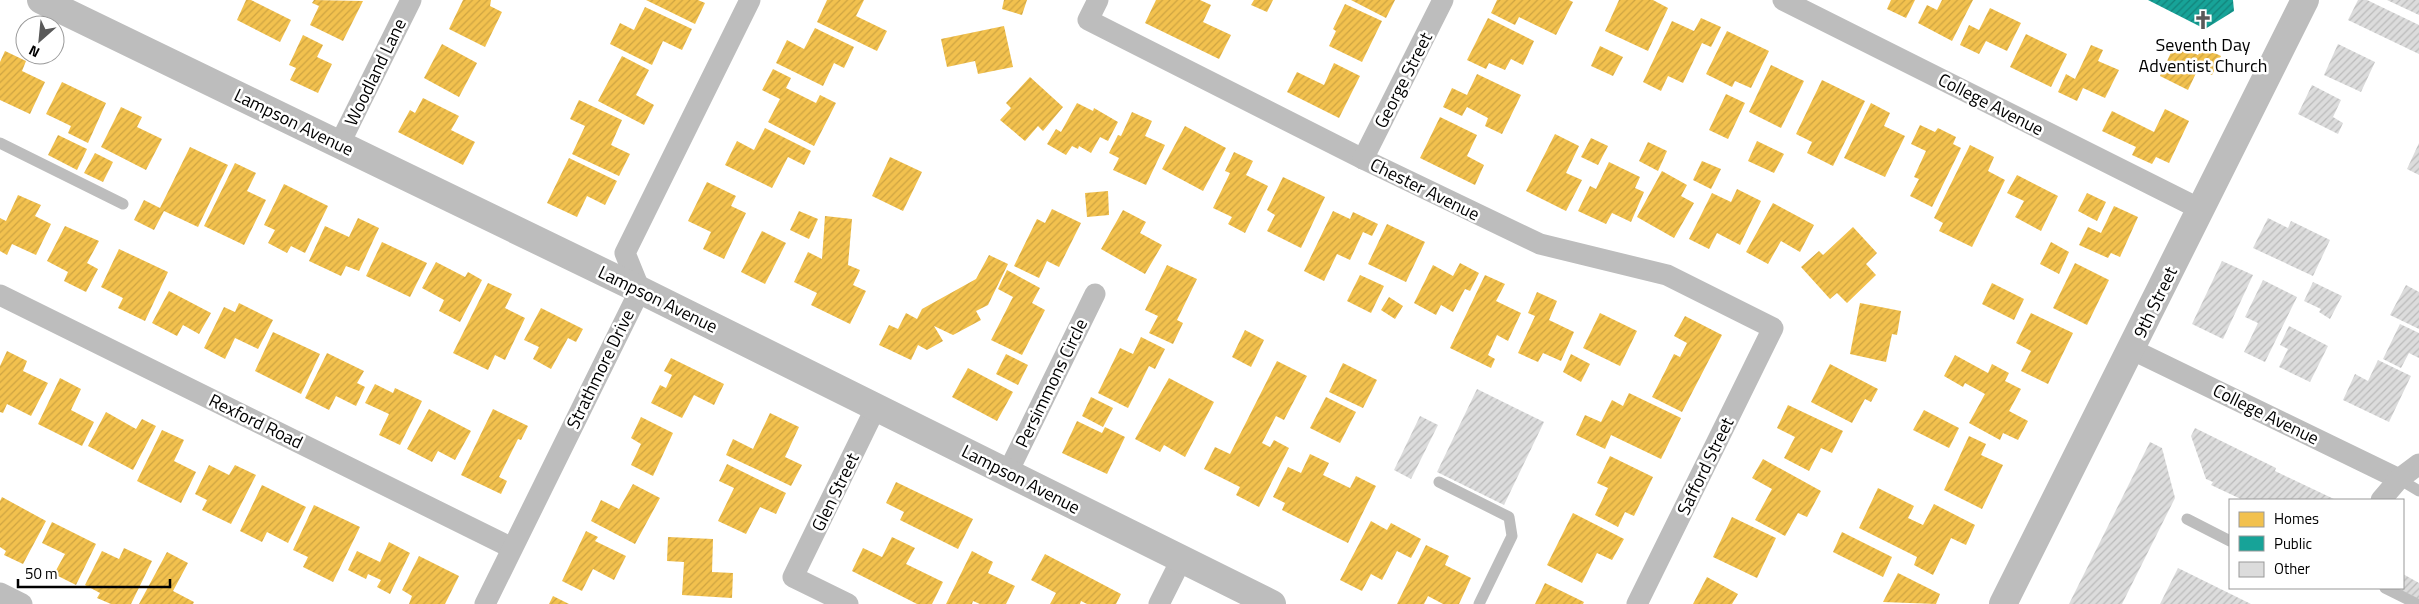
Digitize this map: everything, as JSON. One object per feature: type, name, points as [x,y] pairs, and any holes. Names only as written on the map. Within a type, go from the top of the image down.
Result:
[{"type":"street","name":"Lampson Avenue","points":[[41,0],[640,290],[1272,604]]},
{"type":"street","name":"Woodland Lane","points":[[339,145],[411,0]]},
{"type":"street","name":"Strathmore Drive","points":[[485,604],[640,290],[625,254],[750,0]]},
{"type":"street","name":"Chester Avenue","points":[[1098,0],[1088,20],[1363,159],[1540,244],[1667,275],[1773,328]]},
{"type":"street","name":"George Street","points":[[1363,159],[1443,0]]},
{"type":"street","name":"College Avenue","points":[[1783,0],[2200,209]]},
{"type":"street","name":"9th Street","points":[[2003,604],[2133,350],[2200,209],[2305,0]]},
{"type":"street","name":"Persimmons Circle","points":[[1008,472],[1095,294]]},
{"type":"street","name":"Rexford Road","points":[[0,295],[512,548]]},
{"type":"street","name":"Safford Street","points":[[1637,604],[1773,328]]},
{"type":"street","name":"College Avenue","points":[[2133,350],[2399,479]]},
{"type":"street","name":"Glen Street","points":[[848,604],[793,577],[876,407]]},
{"type":"street","points":[[2382,499],[2399,479],[2419,464]]},
{"type":"street","points":[[1159,604],[1181,560]]},
{"type":"street","points":[[0,593],[22,604]]},
{"type":"lane","points":[[0,143],[123,204]]},
{"type":"lane","points":[[2399,479],[2419,491]]},
{"type":"lane","points":[[1439,482],[1509,518],[1512,536],[1479,604]]},
{"type":"lane","points":[[2187,520],[2229,541]]},
{"type":"lane","points":[[2387,589],[2417,604]]},
{"type":"building: Homes","points":[[246,0],[251,0],[291,20],[280,42],[237,20]]},
{"type":"building: Homes","points":[[314,0],[363,1],[343,41],[310,25],[319,6],[312,3]]},
{"type":"building: Homes","points":[[463,0],[491,0],[490,6],[502,12],[485,47],[449,29]]},
{"type":"building: Homes","points":[[646,0],[698,0],[705,3],[695,24]]},
{"type":"building: Homes","points":[[827,0],[864,0],[856,16],[887,31],[877,51],[817,22]]},
{"type":"building: Homes","points":[[1004,0],[1027,0],[1022,15],[1002,9]]},
{"type":"building: Homes","points":[[1156,0],[1200,0],[1211,5],[1203,22],[1231,35],[1219,59],[1145,23]]},
{"type":"building: Homes","points":[[1254,0],[1273,0],[1267,12],[1251,5]]},
{"type":"building: Homes","points":[[1351,0],[1395,0],[1386,18]]},
{"type":"building: Homes","points":[[1497,0],[1569,0],[1573,2],[1556,35],[1519,17],[1515,25],[1491,13]]},
{"type":"building: Homes","points":[[1619,0],[1653,0],[1668,8],[1648,51],[1605,31]]},
{"type":"building: Homes","points":[[1891,0],[1915,0],[1906,18],[1887,9]]},
{"type":"building: Homes","points":[[1942,0],[1973,0],[1952,41],[1918,23],[1927,5],[1937,10]]},
{"type":"building: Homes","points":[[1345,4],[1382,21],[1362,62],[1329,46],[1336,31],[1333,29]]},
{"type":"building: Homes","points":[[645,7],[692,29],[682,50],[663,41],[652,65],[610,44],[620,23],[634,30]]},
{"type":"building: Homes","points":[[1990,8],[2021,23],[2007,51],[1986,41],[1979,54],[1960,45],[1969,25],[1979,30]]},
{"type":"building: Homes","points":[[1488,18],[1534,41],[1523,65],[1511,59],[1505,70],[1489,63],[1486,69],[1467,60]]},
{"type":"building: Homes","points":[[1701,18],[1721,27],[1711,47],[1702,43],[1683,83],[1668,76],[1661,91],[1643,82],[1672,21],[1694,31]]},
{"type":"building: Homes","points":[[1004,26],[1013,67],[978,74],[975,61],[947,67],[941,39]]},
{"type":"building: Homes","points":[[815,28],[854,47],[844,68],[834,63],[823,86],[776,63],[787,40],[804,49]]},
{"type":"building: Homes","points":[[1727,31],[1769,51],[1751,88],[1735,81],[1732,87],[1706,74]]},
{"type":"building: Homes","points":[[2026,34],[2067,54],[2051,87],[2010,67]]},
{"type":"building: Homes","points":[[303,35],[323,45],[317,57],[332,64],[318,93],[290,80],[296,68],[289,65]]},
{"type":"building: Homes","points":[[442,44],[477,63],[459,97],[424,78]]},
{"type":"building: Homes","points":[[2175,44],[2198,55],[2202,47],[2221,56],[2212,75],[2198,69],[2188,90],[2160,76]]},
{"type":"building: Homes","points":[[2091,45],[2103,50],[2098,61],[2119,70],[2105,98],[2083,88],[2077,101],[2058,92],[2066,74],[2075,79]]},
{"type":"building: Homes","points":[[1600,46],[1623,57],[1613,76],[1591,66]]},
{"type":"building: Homes","points":[[5,51],[15,56],[15,65],[24,65],[22,71],[45,82],[30,114],[0,100],[0,62]]},
{"type":"building: Homes","points":[[622,56],[649,70],[636,95],[654,105],[644,125],[598,101]]},
{"type":"building: Homes","points":[[1334,63],[1360,76],[1339,118],[1287,92],[1297,72],[1324,85]]},
{"type":"building: Homes","points":[[1771,65],[1804,81],[1781,128],[1749,112]]},
{"type":"building: Homes","points":[[773,69],[791,78],[786,88],[816,103],[820,95],[836,103],[814,146],[768,122],[780,99],[762,90]]},
{"type":"building: Homes","points":[[1477,74],[1521,95],[1502,134],[1485,126],[1488,118],[1467,107],[1462,116],[1443,107],[1452,88],[1467,95]]},
{"type":"building: Homes","points":[[1030,77],[1063,107],[1043,131],[1038,126],[1025,141],[1000,120],[1011,108],[1006,103]]},
{"type":"building: Homes","points":[[1822,80],[1865,101],[1833,166],[1807,153],[1812,142],[1796,134]]},
{"type":"building: Homes","points":[[62,82],[106,103],[88,143],[68,133],[71,126],[46,114]]},
{"type":"building: Homes","points":[[1726,94],[1745,103],[1728,139],[1709,130]]},
{"type":"building: Homes","points":[[423,98],[459,116],[451,130],[475,142],[463,165],[398,132],[410,110],[415,113]]},
{"type":"building: Homes","points":[[579,100],[622,120],[611,145],[630,154],[619,176],[572,154],[585,126],[570,119]]},
{"type":"building: Homes","points":[[1077,103],[1093,111],[1094,108],[1118,122],[1108,141],[1100,137],[1091,153],[1079,146],[1078,149],[1072,146],[1066,155],[1047,144],[1056,129],[1061,132]]},
{"type":"building: Homes","points":[[1871,103],[1890,113],[1884,126],[1905,136],[1885,177],[1844,158]]},
{"type":"building: Homes","points":[[121,107],[142,117],[137,127],[162,139],[146,170],[101,147]]},
{"type":"building: Homes","points":[[2165,109],[2189,121],[2169,163],[2156,157],[2152,164],[2132,155],[2136,147],[2102,131],[2112,111],[2154,132]]},
{"type":"building: Homes","points":[[1132,112],[1152,121],[1145,136],[1165,145],[1146,185],[1113,170],[1119,158],[1109,153],[1118,135],[1121,136]]},
{"type":"building: Homes","points":[[1440,117],[1477,135],[1467,156],[1484,165],[1475,185],[1420,158]]},
{"type":"building: Homes","points":[[1920,125],[1935,132],[1938,128],[1956,137],[1953,144],[1961,148],[1932,207],[1910,196],[1919,179],[1914,177],[1926,151],[1911,144]]},
{"type":"building: Homes","points":[[1185,126],[1226,148],[1203,191],[1162,169]]},
{"type":"building: Homes","points":[[765,128],[811,151],[804,165],[788,157],[772,188],[725,165],[737,141],[754,150]]},
{"type":"building: Homes","points":[[1555,134],[1579,146],[1566,173],[1582,180],[1566,211],[1526,191]]},
{"type":"building: Homes","points":[[58,135],[87,149],[77,170],[48,155]]},
{"type":"building: Homes","points":[[1591,138],[1608,146],[1598,165],[1581,157]]},
{"type":"building: Homes","points":[[1757,141],[1784,154],[1774,173],[1748,161]]},
{"type":"building: Homes","points":[[1648,142],[1667,151],[1658,171],[1639,161]]},
{"type":"building: Homes","points":[[1970,145],[1994,157],[1988,171],[2005,180],[1972,247],[1939,231],[1943,223],[1934,218]]},
{"type":"building: Homes","points":[[190,147],[228,165],[198,227],[164,211],[154,230],[134,220],[144,200],[160,208]]},
{"type":"building: Homes","points":[[1234,152],[1253,161],[1246,175],[1268,186],[1245,233],[1228,224],[1232,217],[1213,208],[1230,173],[1225,171]]},
{"type":"building: Homes","points":[[95,153],[113,162],[103,182],[84,173]]},
{"type":"building: Homes","points":[[890,157],[922,172],[903,211],[872,196]]},
{"type":"building: Homes","points":[[569,158],[617,181],[605,205],[587,196],[577,217],[547,203]]},
{"type":"building: Homes","points":[[1702,161],[1721,169],[1711,189],[1693,180]]},
{"type":"building: Homes","points":[[1609,162],[1640,177],[1635,188],[1644,192],[1631,222],[1612,213],[1606,224],[1578,211],[1590,186],[1596,189]]},
{"type":"building: Homes","points":[[235,163],[256,173],[247,191],[266,200],[244,245],[204,226]]},
{"type":"building: Homes","points":[[1662,171],[1687,185],[1681,196],[1694,203],[1674,238],[1637,217]]},
{"type":"building: Homes","points":[[2017,175],[2058,196],[2041,231],[2015,217],[2024,201],[2007,193]]},
{"type":"building: Homes","points":[[1283,177],[1325,197],[1301,248],[1267,231],[1275,215],[1267,210]]},
{"type":"building: Homes","points":[[707,182],[736,196],[731,206],[746,213],[724,259],[703,249],[711,232],[688,221]]},
{"type":"building: Homes","points":[[284,184],[328,206],[305,253],[291,246],[287,253],[268,243],[275,230],[264,225]]},
{"type":"building: Homes","points":[[1737,189],[1761,201],[1740,245],[1717,233],[1709,249],[1689,239],[1712,193],[1731,202]]},
{"type":"building: Homes","points":[[1108,191],[1109,215],[1087,217],[1085,193]]},
{"type":"building: Homes","points":[[2087,193],[2106,202],[2097,221],[2078,211]]},
{"type":"building: Homes","points":[[18,195],[41,205],[35,216],[51,224],[36,255],[12,244],[7,255],[0,251],[0,218],[6,221]]},
{"type":"building: Homes","points":[[1773,203],[1814,225],[1800,252],[1781,241],[1768,264],[1746,252]]},
{"type":"building: Homes","points":[[2114,206],[2138,217],[2120,257],[2111,253],[2108,258],[2079,245],[2088,227],[2101,233]]},
{"type":"building: Homes","points":[[1052,209],[1081,223],[1059,267],[1047,261],[1039,278],[1014,266],[1037,219],[1045,223]]},
{"type":"building: Homes","points":[[1123,210],[1146,222],[1140,233],[1162,245],[1145,274],[1101,249]]},
{"type":"building: Homes","points":[[799,211],[818,219],[809,239],[790,230]]},
{"type":"building: Homes","points":[[1333,211],[1350,219],[1353,212],[1378,224],[1372,236],[1363,232],[1350,260],[1337,254],[1324,281],[1304,271]]},
{"type":"building: Homes","points":[[825,216],[852,219],[848,265],[860,270],[853,285],[866,291],[850,324],[811,305],[817,293],[794,282],[808,252],[822,259]]},
{"type":"building: Homes","points":[[358,218],[379,228],[359,271],[346,266],[341,276],[309,261],[325,226],[349,237]]},
{"type":"building: Homes","points":[[1387,224],[1425,242],[1406,282],[1368,264]]},
{"type":"building: Homes","points":[[65,226],[99,241],[87,263],[98,269],[86,292],[64,281],[68,272],[47,261]]},
{"type":"building: Homes","points":[[1853,227],[1877,253],[1866,264],[1876,275],[1847,303],[1837,293],[1830,299],[1801,267],[1819,251],[1823,255]]},
{"type":"building: Homes","points":[[762,231],[786,243],[765,284],[741,272]]},
{"type":"building: Homes","points":[[382,242],[427,263],[410,297],[366,276]]},
{"type":"building: Homes","points":[[2051,242],[2069,252],[2059,274],[2040,264]]},
{"type":"building: Homes","points":[[119,249],[168,272],[145,321],[118,308],[123,298],[101,287]]},
{"type":"building: Homes","points":[[989,255],[1008,264],[988,305],[976,311],[981,320],[953,335],[934,326],[943,341],[927,350],[918,345],[911,360],[879,345],[889,325],[898,329],[906,313],[917,319],[922,309],[976,279]]},
{"type":"building: Homes","points":[[436,262],[465,277],[468,272],[482,280],[460,322],[439,311],[444,300],[422,288]]},
{"type":"building: Homes","points":[[1460,263],[1479,273],[1470,291],[1465,289],[1453,312],[1441,305],[1436,315],[1414,303],[1433,265],[1453,276]]},
{"type":"building: Homes","points":[[2075,263],[2109,280],[2087,325],[2053,308]]},
{"type":"building: Homes","points":[[1167,265],[1197,279],[1177,320],[1183,323],[1173,344],[1149,333],[1158,316],[1145,310]]},
{"type":"building: Homes","points":[[1007,270],[1040,288],[1032,303],[1045,310],[1022,355],[991,340],[1013,297],[998,289]]},
{"type":"building: Homes","points":[[1360,275],[1384,286],[1371,313],[1347,301]]},
{"type":"building: Homes","points":[[1485,275],[1505,284],[1496,301],[1521,313],[1508,341],[1497,335],[1488,355],[1495,359],[1491,368],[1450,348]]},
{"type":"building: Homes","points":[[488,283],[512,294],[505,308],[525,318],[505,360],[495,355],[488,370],[453,353]]},
{"type":"building: Homes","points":[[1992,283],[2024,299],[2014,320],[1982,304]]},
{"type":"building: Homes","points":[[169,291],[211,313],[199,334],[183,325],[177,336],[152,323]]},
{"type":"building: Homes","points":[[1537,292],[1557,301],[1549,320],[1574,332],[1561,361],[1543,353],[1538,362],[1518,353],[1535,316],[1528,313]]},
{"type":"building: Homes","points":[[1389,297],[1403,306],[1395,319],[1381,310]]},
{"type":"building: Homes","points":[[239,303],[273,320],[258,349],[235,338],[225,359],[204,348],[224,307],[235,312]]},
{"type":"building: Homes","points":[[1860,303],[1901,311],[1897,335],[1892,334],[1886,362],[1850,354]]},
{"type":"building: Homes","points":[[541,308],[583,329],[576,342],[568,338],[551,369],[533,359],[539,347],[524,340]]},
{"type":"building: Homes","points":[[1600,313],[1637,331],[1620,366],[1583,348]]},
{"type":"building: Homes","points":[[2031,313],[2073,333],[2048,384],[2021,371],[2031,351],[2016,343]]},
{"type":"building: Homes","points":[[1685,316],[1722,335],[1682,412],[1652,397],[1674,354],[1680,357],[1687,343],[1674,336]]},
{"type":"building: Homes","points":[[1245,330],[1264,340],[1251,367],[1232,357]]},
{"type":"building: Homes","points":[[273,332],[320,354],[301,394],[255,371]]},
{"type":"building: Homes","points":[[1141,337],[1165,349],[1155,369],[1149,366],[1128,408],[1098,393],[1120,348],[1133,354]]},
{"type":"building: Homes","points":[[7,351],[27,361],[23,371],[48,383],[31,416],[7,404],[3,413],[0,412],[0,366]]},
{"type":"building: Homes","points":[[327,353],[364,371],[357,383],[365,387],[356,406],[336,396],[329,410],[305,398]]},
{"type":"building: Homes","points":[[1006,354],[1028,365],[1018,385],[996,374]]},
{"type":"building: Homes","points":[[1571,354],[1590,364],[1581,382],[1563,372]]},
{"type":"building: Homes","points":[[1955,355],[1988,373],[1992,364],[2009,373],[2005,381],[2021,389],[2009,411],[2028,421],[2018,440],[2003,433],[2000,440],[1969,423],[1985,394],[1965,383],[1963,387],[1944,376]]},
{"type":"building: Homes","points":[[671,358],[724,384],[714,405],[694,395],[682,418],[651,403],[660,385],[666,388],[672,375],[664,371]]},
{"type":"building: Homes","points":[[1277,361],[1307,376],[1284,420],[1276,416],[1262,443],[1270,447],[1274,440],[1289,448],[1259,507],[1236,495],[1240,487],[1204,469],[1215,447],[1230,454]]},
{"type":"building: Homes","points":[[1343,363],[1377,380],[1363,408],[1329,392]]},
{"type":"building: Homes","points":[[1830,364],[1878,389],[1871,402],[1865,399],[1852,423],[1811,402]]},
{"type":"building: Homes","points":[[968,368],[1013,392],[997,421],[952,397]]},
{"type":"building: Homes","points":[[60,378],[81,389],[71,410],[94,422],[82,446],[38,424]]},
{"type":"building: Homes","points":[[1169,378],[1214,402],[1185,457],[1164,445],[1160,452],[1135,439]]},
{"type":"building: Homes","points":[[375,384],[393,393],[395,388],[422,401],[400,445],[379,435],[389,414],[365,403]]},
{"type":"building: Homes","points":[[1629,393],[1681,418],[1661,459],[1611,435],[1605,449],[1576,435],[1585,415],[1601,422],[1612,400],[1623,406]]},
{"type":"building: Homes","points":[[1091,397],[1113,408],[1103,427],[1082,416]]},
{"type":"building: Homes","points":[[1326,397],[1356,412],[1340,443],[1310,428]]},
{"type":"building: Homes","points":[[1788,405],[1843,431],[1832,453],[1821,448],[1809,471],[1784,458],[1795,437],[1777,428]]},
{"type":"building: Homes","points":[[429,409],[471,431],[455,460],[438,451],[432,462],[407,449]]},
{"type":"building: Homes","points":[[493,409],[528,426],[521,440],[518,439],[499,477],[507,481],[501,494],[461,475]]},
{"type":"building: Homes","points":[[1924,410],[1959,428],[1949,448],[1913,430]]},
{"type":"building: Homes","points":[[106,412],[136,429],[142,419],[156,426],[133,470],[88,446]]},
{"type":"building: Homes","points":[[770,413],[799,427],[785,457],[802,465],[791,486],[726,455],[733,439],[753,449]]},
{"type":"building: Homes","points":[[641,417],[673,433],[653,476],[631,465],[641,444],[631,438]]},
{"type":"building: Homes","points":[[1077,421],[1102,433],[1105,427],[1125,437],[1107,474],[1062,453]]},
{"type":"building: Homes","points":[[162,430],[184,440],[174,461],[196,472],[181,503],[137,481]]},
{"type":"building: Homes","points":[[1969,436],[1986,444],[1981,455],[2003,465],[1982,509],[1944,490]]},
{"type":"building: Homes","points":[[1310,454],[1329,463],[1323,475],[1350,488],[1356,476],[1376,486],[1348,543],[1282,510],[1285,503],[1273,497],[1288,467],[1301,473]]},
{"type":"building: Homes","points":[[1610,456],[1653,477],[1634,516],[1625,512],[1618,527],[1595,515],[1608,488],[1597,483]]},
{"type":"building: Homes","points":[[1763,459],[1821,491],[1807,517],[1798,513],[1785,536],[1755,520],[1772,489],[1752,478]]},
{"type":"building: Homes","points":[[727,464],[786,493],[776,514],[760,507],[746,534],[718,521],[734,488],[719,481]]},
{"type":"building: Homes","points":[[209,465],[229,475],[235,465],[256,475],[231,524],[202,510],[207,500],[195,494]]},
{"type":"building: Homes","points":[[896,482],[973,519],[958,549],[900,520],[904,512],[886,503]]},
{"type":"building: Homes","points":[[633,484],[660,498],[635,544],[591,521],[601,500],[619,509]]},
{"type":"building: Homes","points":[[262,485],[306,507],[288,543],[267,532],[262,542],[240,531]]},
{"type":"building: Homes","points":[[1878,488],[1914,506],[1908,518],[1923,525],[1934,504],[1975,525],[1966,545],[1951,538],[1933,575],[1914,565],[1917,557],[1859,528]]},
{"type":"building: Homes","points":[[2,497],[46,521],[23,564],[4,555],[6,551],[0,547],[0,501]]},
{"type":"building: Homes","points":[[314,505],[360,527],[333,582],[303,567],[308,557],[293,550]]},
{"type":"building: Homes","points":[[1573,513],[1624,539],[1612,560],[1597,553],[1582,583],[1547,565]]},
{"type":"building: Homes","points":[[1732,517],[1776,538],[1757,578],[1713,557]]},
{"type":"building: Homes","points":[[1371,521],[1387,530],[1391,523],[1421,539],[1411,558],[1397,551],[1382,580],[1371,574],[1362,591],[1340,580]]},
{"type":"building: Homes","points":[[52,522],[96,544],[76,585],[54,574],[65,554],[42,543]]},
{"type":"building: Homes","points":[[586,531],[598,537],[595,541],[626,556],[614,580],[593,569],[582,591],[562,581]]},
{"type":"building: Homes","points":[[1842,532],[1892,557],[1883,577],[1833,552]]},
{"type":"building: Homes","points":[[668,537],[713,539],[712,572],[733,573],[732,598],[682,595],[684,562],[667,561]]},
{"type":"building: Homes","points":[[892,537],[915,548],[906,564],[943,582],[932,604],[917,604],[852,571],[863,548],[882,557]]},
{"type":"building: Homes","points":[[389,542],[410,553],[390,594],[377,587],[381,580],[368,574],[366,579],[348,570],[357,551],[380,562]]},
{"type":"building: Homes","points":[[1426,545],[1449,556],[1445,565],[1471,578],[1459,604],[1443,604],[1428,596],[1424,604],[1397,604]]},
{"type":"building: Homes","points":[[124,548],[152,561],[131,604],[111,604],[97,598],[100,593],[85,585],[102,551],[119,559]]},
{"type":"building: Homes","points":[[972,551],[993,562],[988,573],[1015,586],[1006,604],[980,604],[973,601],[972,604],[946,604]]},
{"type":"building: Homes","points":[[167,552],[188,563],[173,591],[194,602],[193,604],[139,604]]},
{"type":"building: Homes","points":[[1045,554],[1121,594],[1116,604],[1087,604],[1081,601],[1080,604],[1050,604],[1056,593],[1031,580]]},
{"type":"building: Homes","points":[[419,556],[459,576],[445,604],[409,604],[412,596],[402,590]]},
{"type":"building: Homes","points":[[1898,573],[1940,594],[1936,604],[1883,602]]},
{"type":"building: Homes","points":[[1707,577],[1738,594],[1732,604],[1693,604]]},
{"type":"building: Homes","points":[[1545,583],[1584,602],[1583,604],[1535,604]]},
{"type":"building: Homes","points":[[553,596],[569,604],[549,604]]},
{"type":"building: Public","name":"Seventh Day Adventist Church","points":[[2148,0],[2233,0],[2234,11],[2205,29]]},
{"type":"building: Other","points":[[2358,0],[2367,0],[2419,25],[2419,54],[2348,20]]},
{"type":"building: Other","points":[[2387,0],[2419,0],[2419,15]]},
{"type":"building: Other","points":[[2338,44],[2375,62],[2361,92],[2324,75]]},
{"type":"building: Other","points":[[2312,85],[2341,100],[2333,117],[2343,123],[2338,134],[2298,114]]},
{"type":"building: Other","points":[[2419,143],[2419,175],[2407,169]]},
{"type":"building: Other","points":[[2268,218],[2288,228],[2291,221],[2330,240],[2313,276],[2253,248]]},
{"type":"building: Other","points":[[2222,261],[2253,275],[2223,339],[2192,324]]},
{"type":"building: Other","points":[[2263,280],[2297,297],[2265,362],[2244,352],[2258,323],[2245,317]]},
{"type":"building: Other","points":[[2313,282],[2342,296],[2330,319],[2319,312],[2321,309],[2304,301]]},
{"type":"building: Other","points":[[2406,285],[2419,292],[2419,329],[2390,315]]},
{"type":"building: Other","points":[[2400,324],[2419,333],[2419,358],[2409,353],[2401,368],[2383,359]]},
{"type":"building: Other","points":[[2289,326],[2328,346],[2310,382],[2279,367],[2288,349],[2280,345]]},
{"type":"building: Other","points":[[2378,360],[2411,376],[2389,422],[2343,400],[2355,374],[2368,381]]},
{"type":"building: Other","points":[[1477,389],[1544,422],[1504,505],[1437,472]]},
{"type":"building: Other","points":[[1420,416],[1438,425],[1411,479],[1394,470]]},
{"type":"building: Other","points":[[2195,428],[2276,468],[2275,471],[2334,499],[2241,499],[2211,485],[2213,482],[2206,479],[2191,436]]},
{"type":"building: Other","points":[[2150,442],[2162,448],[2175,498],[2122,604],[2069,604]]},
{"type":"building: Other","points":[[2178,568],[2251,604],[2160,604]]},
{"type":"building: Other","points":[[2404,575],[2419,583],[2419,599],[2398,589],[2404,589]]},
{"type":"place","name":"Seventh Day Adventist Church","points":[[2203,20]]}]
